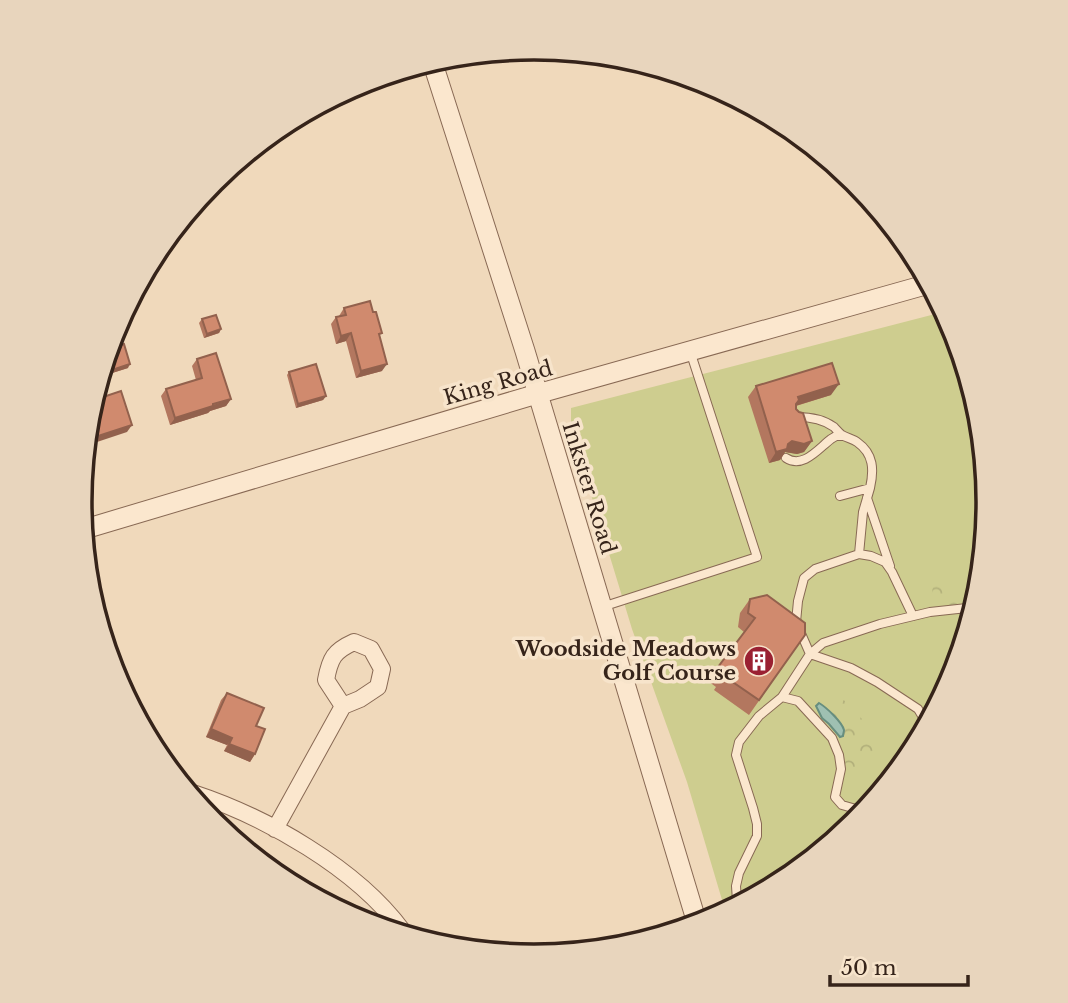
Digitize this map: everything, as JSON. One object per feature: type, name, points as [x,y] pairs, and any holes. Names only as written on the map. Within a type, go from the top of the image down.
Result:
[{"type":"street","name":"Inkster Road","points":[[435,71],[537,394],[694,913]]},
{"type":"street","name":"King Road","points":[[93,527],[537,394],[920,286]]},
{"type":"street","points":[[275,829],[342,706]]},
{"type":"street","points":[[206,797],[227,804],[275,829],[339,868],[388,911],[395,921]]},
{"type":"lane","points":[[602,608],[757,557],[690,351]]},
{"type":"lane","points":[[794,417],[811,417],[831,425],[843,436]]},
{"type":"lane","points":[[786,458],[792,462],[802,461],[836,436],[855,440],[864,448],[872,462],[873,472],[862,522],[859,554]]},
{"type":"lane","points":[[840,496],[870,488]]},
{"type":"lane","points":[[867,498],[892,572],[913,616]]},
{"type":"lane","points":[[892,572],[885,562],[859,554],[815,569],[804,578],[796,622],[810,654],[850,668],[877,682],[918,709],[921,714]]},
{"type":"lane","points":[[737,894],[740,873],[758,836],[753,808],[736,755],[740,742],[759,716],[782,697],[810,654],[823,643],[913,616],[963,608]]},
{"type":"lane","points":[[782,697],[799,701],[832,738],[841,769],[835,797],[842,805],[852,808]]},
{"type":"green space","name":"Woodside Meadows Golf Course","points":[[934,314],[953,359],[968,415],[976,502],[968,588],[953,644],[942,671],[902,747],[847,814],[780,869],[722,901],[687,782],[632,629],[571,429],[571,408]]},
{"type":"green space","points":[[969,580],[963,606],[932,607],[933,586]]},
{"type":"green space","points":[[839,695],[862,719],[873,722],[876,744],[873,765],[848,768],[844,763],[842,729],[825,706],[830,698]]},
{"type":"shaded area","points":[[819,703],[840,723],[844,730],[843,736],[840,737],[822,718],[816,706]]},
{"type":"building","points":[[370,301],[382,333],[379,334],[387,364],[361,371],[351,333],[341,336],[336,317],[346,315],[344,308]]},
{"type":"building","points":[[216,315],[221,329],[207,334],[202,319]]},
{"type":"building","points":[[124,344],[130,364],[112,370],[115,359],[121,345]]},
{"type":"building","points":[[216,353],[231,399],[175,418],[166,389],[202,378],[197,359]]},
{"type":"building","points":[[832,363],[839,384],[798,397],[796,404],[796,409],[803,413],[812,441],[804,444],[792,441],[787,449],[776,452],[756,386]]},
{"type":"building","points":[[316,364],[326,396],[298,404],[289,372]]},
{"type":"building","points":[[121,391],[132,425],[97,436],[100,415],[105,396]]},
{"type":"building","name":"Woodside Meadows Golf Course","points":[[767,595],[805,623],[805,635],[759,700],[724,676],[726,673],[718,667],[755,618],[748,613],[750,599]]},
{"type":"building","points":[[227,693],[264,708],[256,726],[265,729],[255,754],[229,744],[232,738],[211,729]]},
{"type":"place","name":"Woodside Meadows Golf Course","points":[[759,661]]}]
